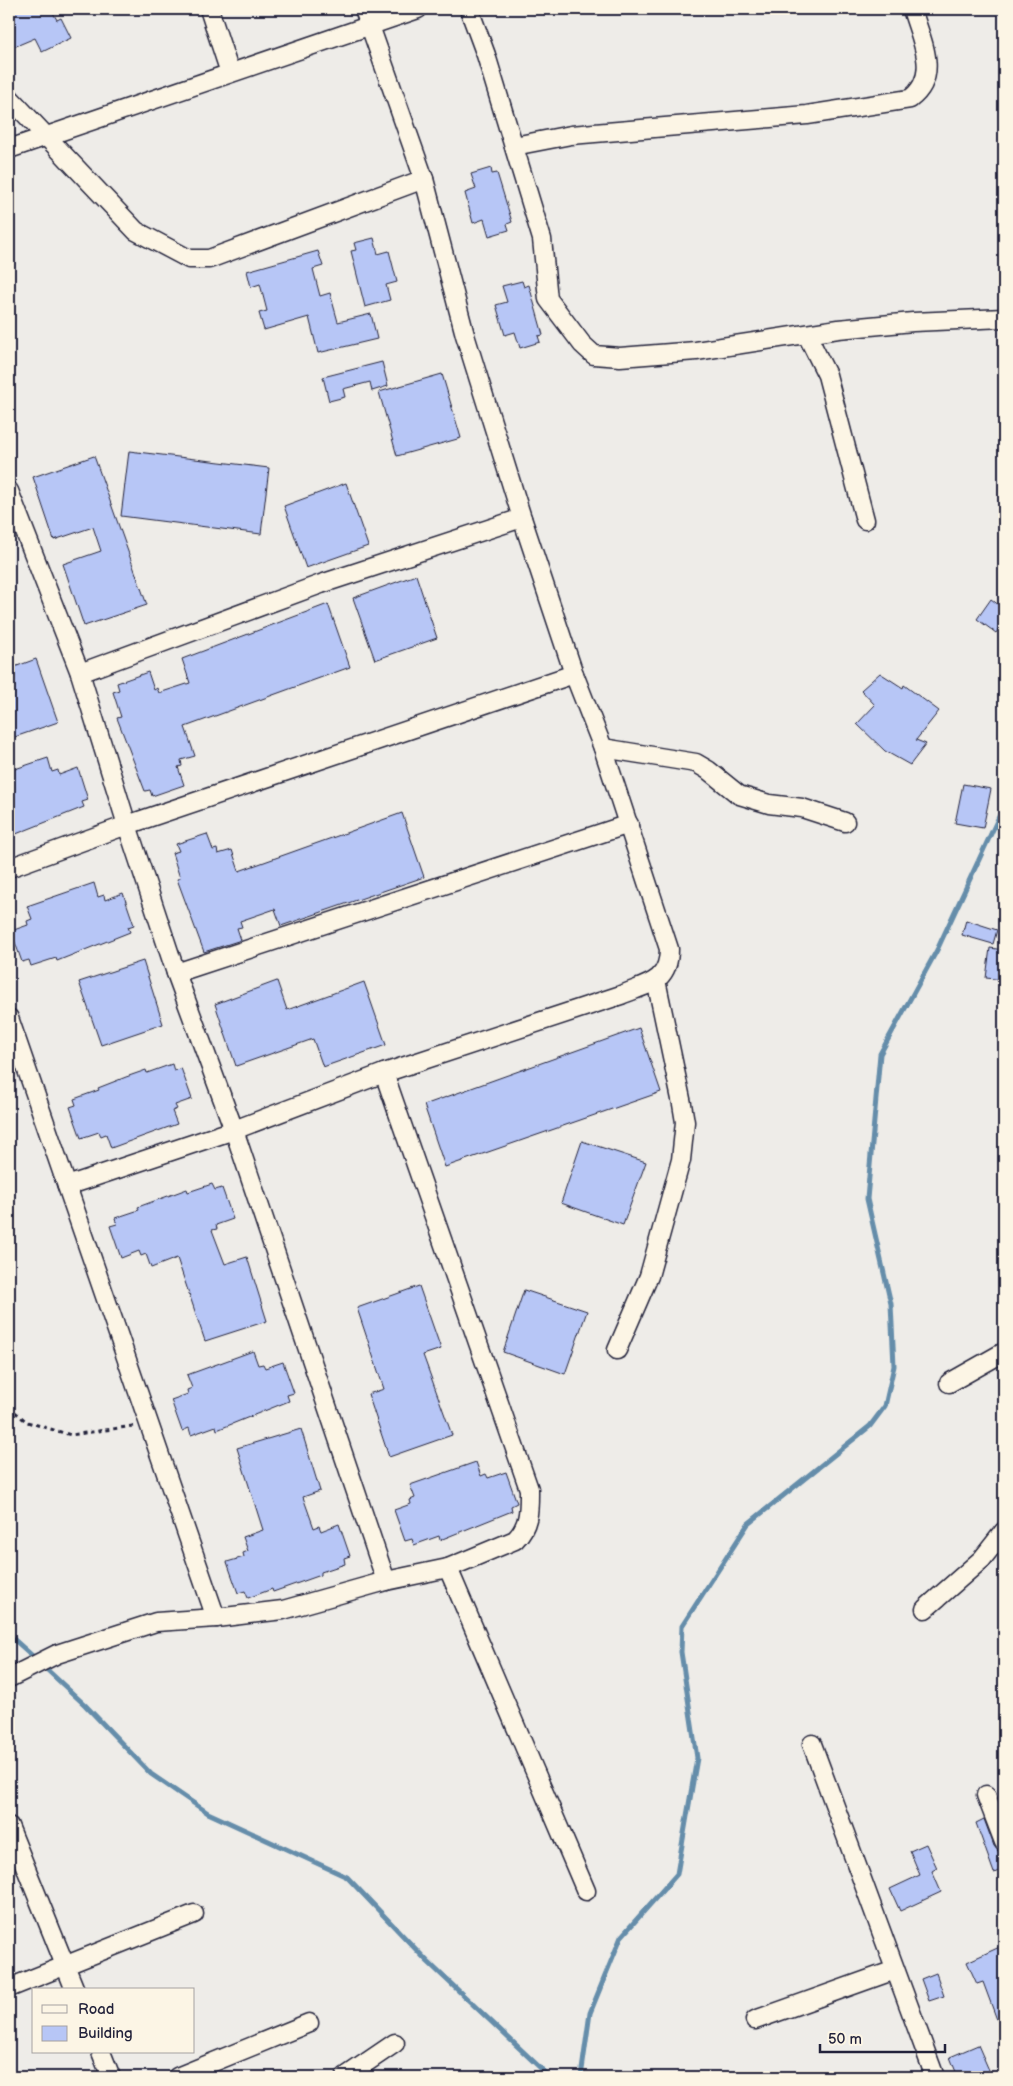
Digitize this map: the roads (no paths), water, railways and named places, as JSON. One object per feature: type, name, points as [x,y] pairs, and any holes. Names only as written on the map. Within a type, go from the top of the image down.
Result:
[{"type":"street","points":[[209,9],[230,73]]},
{"type":"street","points":[[9,149],[230,73],[367,16],[418,9]]},
{"type":"street","points":[[469,9],[486,56],[542,239],[548,299],[582,344],[594,355],[620,357],[696,351],[838,329],[913,322],[1004,318]]},
{"type":"street","points":[[514,146],[571,136],[807,115],[910,99],[920,91],[926,80],[927,60],[912,9]]},
{"type":"street","points":[[67,1186],[234,1130],[384,1074],[621,995],[656,980],[666,973],[670,949],[603,748],[574,674],[522,518],[465,335],[424,179],[367,16]]},
{"type":"street","points":[[9,97],[136,231],[189,260],[209,259],[424,179]]},
{"type":"street","points":[[808,335],[827,375],[864,520]]},
{"type":"street","points":[[9,491],[14,519],[80,673],[127,825],[176,973],[234,1130],[386,1581]]},
{"type":"street","points":[[80,673],[321,584],[522,518]]},
{"type":"street","points":[[9,868],[127,825],[574,674]]},
{"type":"street","points":[[603,748],[696,763],[708,770],[739,795],[769,804],[802,808],[845,822]]},
{"type":"street","points":[[176,973],[629,824]]},
{"type":"street","points":[[617,1350],[649,1276],[682,1160],[685,1122],[656,980]]},
{"type":"street","points":[[9,1018],[216,1618]]},
{"type":"street","points":[[9,1678],[56,1654],[156,1622],[216,1618],[283,1610],[386,1581],[448,1568],[515,1540],[522,1532],[529,1517],[529,1489],[384,1074]]},
{"type":"street","points":[[949,1383],[1004,1352]]},
{"type":"street","points":[[925,1609],[982,1559],[1004,1531]]},
{"type":"street","points":[[448,1568],[586,1891]]},
{"type":"street","points":[[812,1744],[935,2077]]},
{"type":"street","points":[[986,1795],[1004,1842]]},
{"type":"street","points":[[9,1826],[74,1988]]},
{"type":"street","points":[[9,1988],[194,1914]]},
{"type":"street","points":[[755,2020],[895,1970]]},
{"type":"street","points":[[177,2077],[309,2023]]},
{"type":"street","points":[[345,2077],[395,2043]]},
{"type":"street","points":[[102,2054],[111,2077]]},
{"type":"waterway","points":[[581,2077],[590,2013],[621,1937],[677,1874],[697,1758],[681,1652],[682,1626],[748,1524],[870,1426],[885,1406],[894,1366],[891,1304],[867,1199],[880,1054],[937,950],[1002,810],[1004,793]]},
{"type":"waterway","points":[[9,1635],[36,1659]]},
{"type":"waterway","points":[[42,1665],[85,1705],[151,1774],[208,1813],[347,1877],[428,1962],[550,2077]]}]
